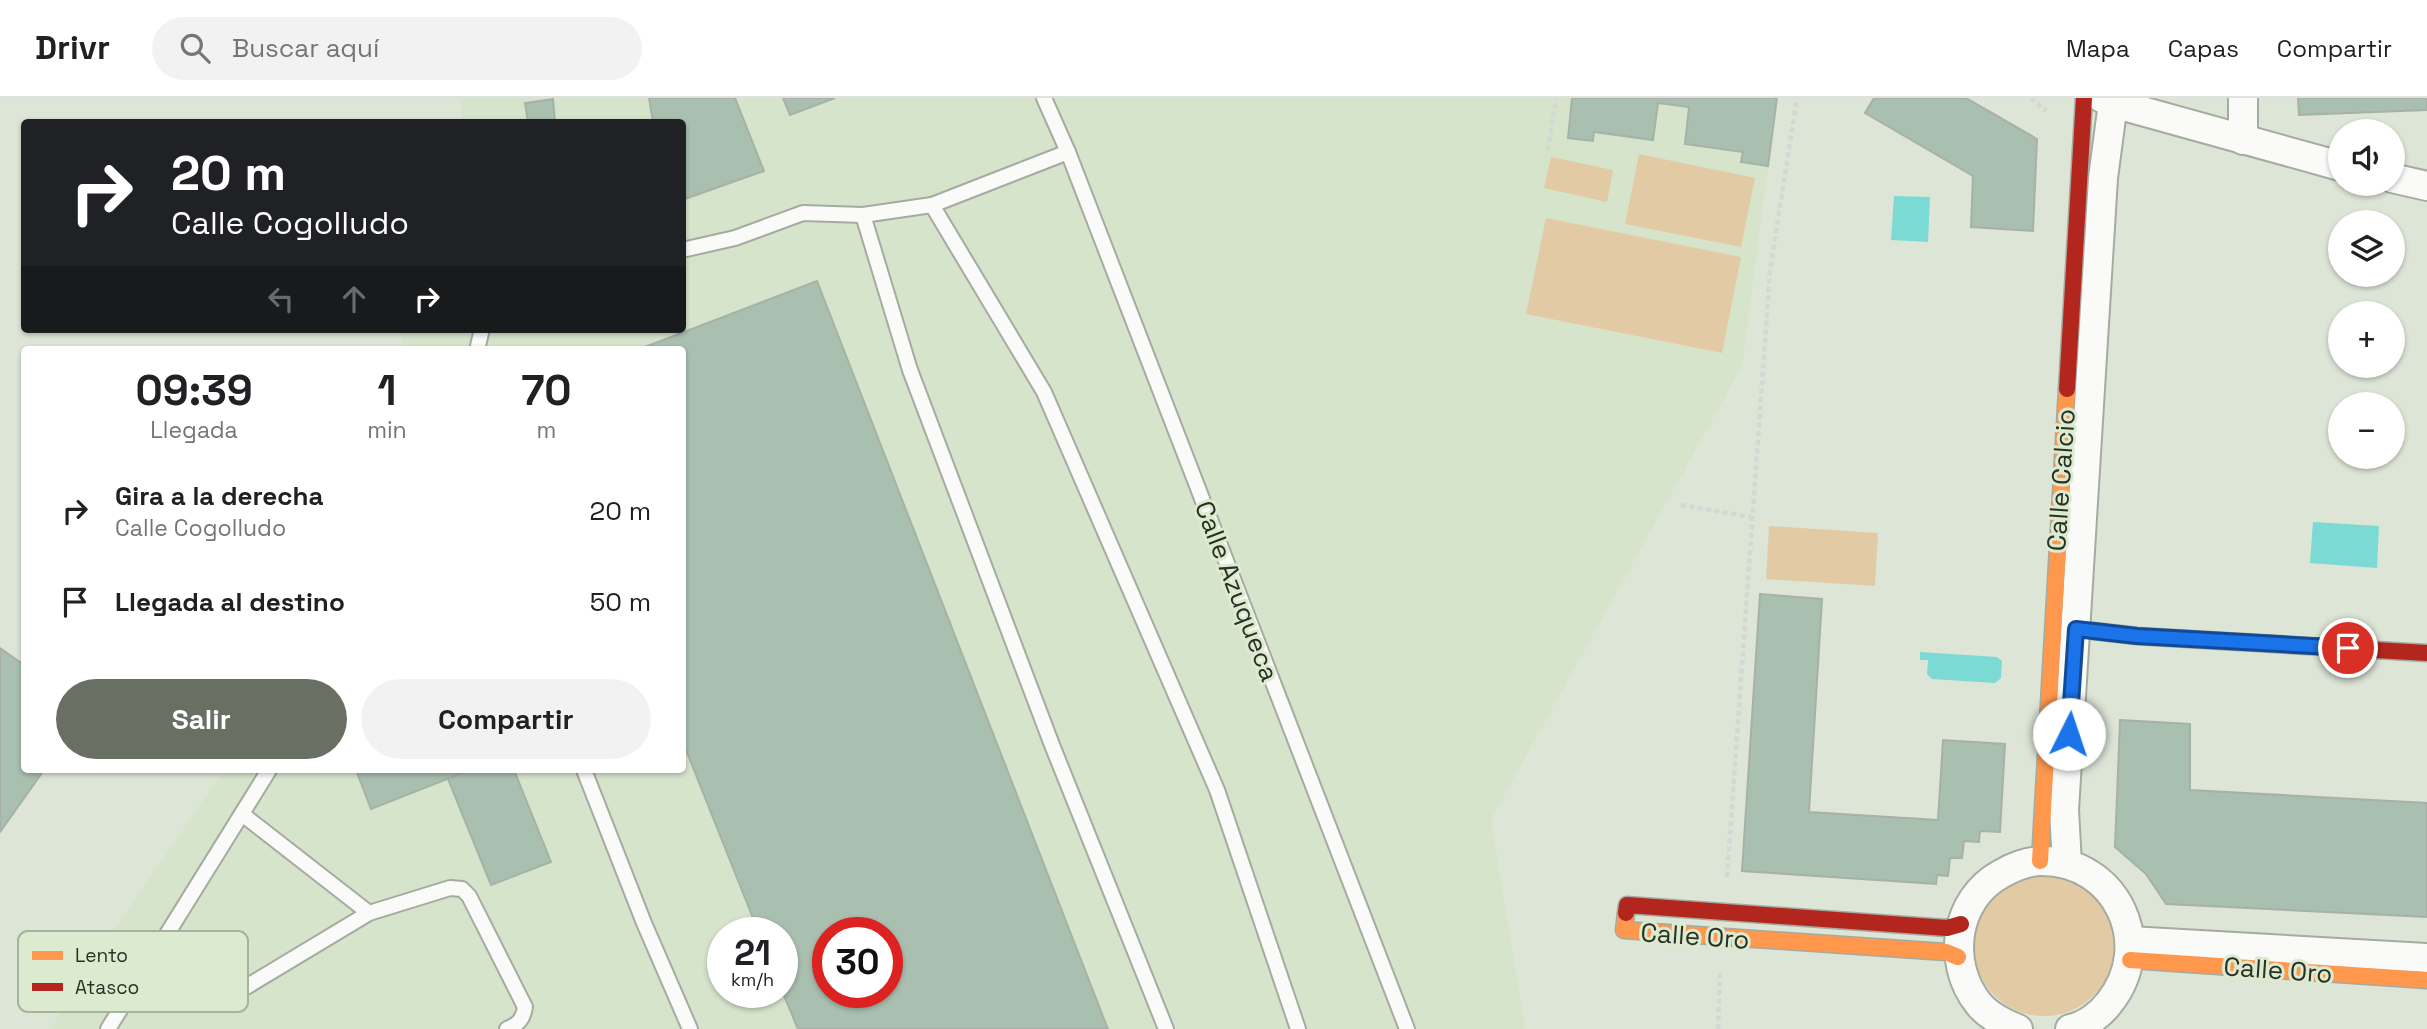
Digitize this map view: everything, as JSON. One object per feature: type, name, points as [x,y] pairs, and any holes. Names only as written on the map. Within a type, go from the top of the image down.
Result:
[{"type":"street","name":"Calle Calcio","points":[[2053,863],[2050,667],[2084,98]]},
{"type":"street","points":[[2243,98],[2244,140]]},
{"type":"street","name":"Calle Calcio","points":[[2053,863],[2064,810],[2108,101]]},
{"type":"street","points":[[2108,101],[2328,163]]},
{"type":"street","points":[[2405,181],[2427,186]]},
{"type":"street","points":[[2076,629],[2137,636],[2427,653]]},
{"type":"street","points":[[2018,1029],[1999,1021],[1979,1004],[1965,982],[1958,957],[1961,924],[1972,899],[1990,880],[2014,866],[2053,863],[2091,875],[2111,893],[2124,915],[2130,951],[2121,989],[2102,1012],[2070,1029]]},
{"type":"street","name":"Calle Oro","points":[[1958,957],[1946,952],[1624,930],[1627,905],[1947,928],[1961,924]]},
{"type":"street","name":"Calle Oro","points":[[2130,951],[2427,958]]},
{"type":"street","name":"Calle Oro","points":[[2130,951],[2427,980]]},
{"type":"lane","name":"Calle Azuqueca","points":[[1044,98],[1068,152],[1407,1029]]},
{"type":"lane","points":[[686,249],[735,238],[803,213],[863,215],[932,205],[1068,152]]},
{"type":"lane","points":[[932,205],[1044,392],[1217,790],[1298,1029]]},
{"type":"lane","points":[[863,215],[910,370],[1052,745],[1166,1029]]},
{"type":"lane","points":[[169,931],[267,773]]},
{"type":"lane","points":[[585,773],[644,923],[690,1029]]},
{"type":"lane","points":[[242,814],[369,913]]},
{"type":"lane","points":[[248,986],[369,913],[450,888],[462,889],[469,896],[525,1007],[523,1018],[508,1029]]},
{"type":"lane","points":[[108,1029],[119,1012]]},
{"type":"path","points":[[1548,149],[1556,98]]},
{"type":"path","points":[[1726,888],[1770,271],[1797,98]]},
{"type":"path","points":[[1681,505],[1751,517]]},
{"type":"path","points":[[1718,1029],[1721,961]]},
{"type":"shaded area","points":[[460,98],[1777,98],[1742,366],[1491,819],[1525,1029],[50,1029],[61,1012],[248,1012],[248,931],[114,931],[222,773],[686,773],[686,346],[403,346],[401,333],[686,333],[686,119],[462,119]]},
{"type":"shaded area","points":[[1639,154],[1755,178],[1741,247],[1625,224]]},
{"type":"shaded area","points":[[1551,157],[1613,170],[1607,202],[1544,188]]},
{"type":"shaded area","points":[[1546,218],[1741,257],[1722,353],[1526,314]]},
{"type":"shaded area","points":[[1769,526],[1878,533],[1875,586],[1766,579]]},
{"type":"shaded area","points":[[2044,876],[2071,882],[2093,897],[2108,919],[2114,946],[2108,973],[2093,995],[2071,1010],[2044,1016],[2017,1010],[1995,995],[1980,973],[1974,946],[1980,919],[1995,897],[2017,882]]},
{"type":"water","points":[[1894,196],[1930,197],[1928,242],[1891,240]]},
{"type":"water","points":[[2313,522],[2379,526],[2377,568],[2310,563]]},
{"type":"water","points":[[1920,652],[1997,657],[2002,661],[2001,678],[1995,683],[1932,679],[1927,674],[1928,660],[1920,660]]},
{"type":"building","points":[[649,98],[735,98],[764,171],[686,199],[686,119],[652,119]]},
{"type":"building","points":[[783,98],[835,98],[790,115]]},
{"type":"building","points":[[1572,98],[1777,98],[1768,166],[1741,162],[1743,152],[1685,144],[1689,107],[1658,103],[1653,140],[1594,132],[1593,141],[1568,138]]},
{"type":"building","points":[[1874,98],[1966,98],[2037,139],[2033,231],[1971,227],[1973,176],[1865,113]]},
{"type":"building","points":[[2298,98],[2427,98],[2427,110],[2299,115]]},
{"type":"building","points":[[553,99],[555,119],[528,119],[525,103]]},
{"type":"building","points":[[817,281],[1108,1029],[798,1029],[789,1008],[798,1008],[798,917],[753,917],[686,750],[686,346],[647,346]]},
{"type":"building","points":[[1760,594],[1822,599],[1809,812],[1938,820],[1943,740],[2005,744],[2000,832],[1980,831],[1979,842],[1964,841],[1962,858],[1950,858],[1948,876],[1937,875],[1936,884],[1742,871]]},
{"type":"building","points":[[0,648],[21,663],[21,773],[42,773],[0,832]]},
{"type":"building","points":[[2120,720],[2190,724],[2190,790],[2427,803],[2427,917],[2166,904],[2146,874],[2115,847]]},
{"type":"building","points":[[357,773],[462,773],[371,809]]},
{"type":"building","points":[[463,773],[515,773],[551,862],[491,885],[448,779]]},
{"type":"traffic: slow","points":[[2040,861],[2067,389]]},
{"type":"traffic: slow","points":[[1626,913],[1624,930],[1946,952],[1958,957]]},
{"type":"traffic: slow","points":[[2130,960],[2427,980]]},
{"type":"traffic: jam","points":[[2067,389],[2084,98]]},
{"type":"traffic: jam","points":[[2076,629],[2137,636],[2427,653]]},
{"type":"traffic: jam","points":[[1626,913],[1627,905],[1947,928],[1961,924]]},
{"type":"route","points":[[2069,734],[2076,629],[2137,636],[2348,648]]}]
